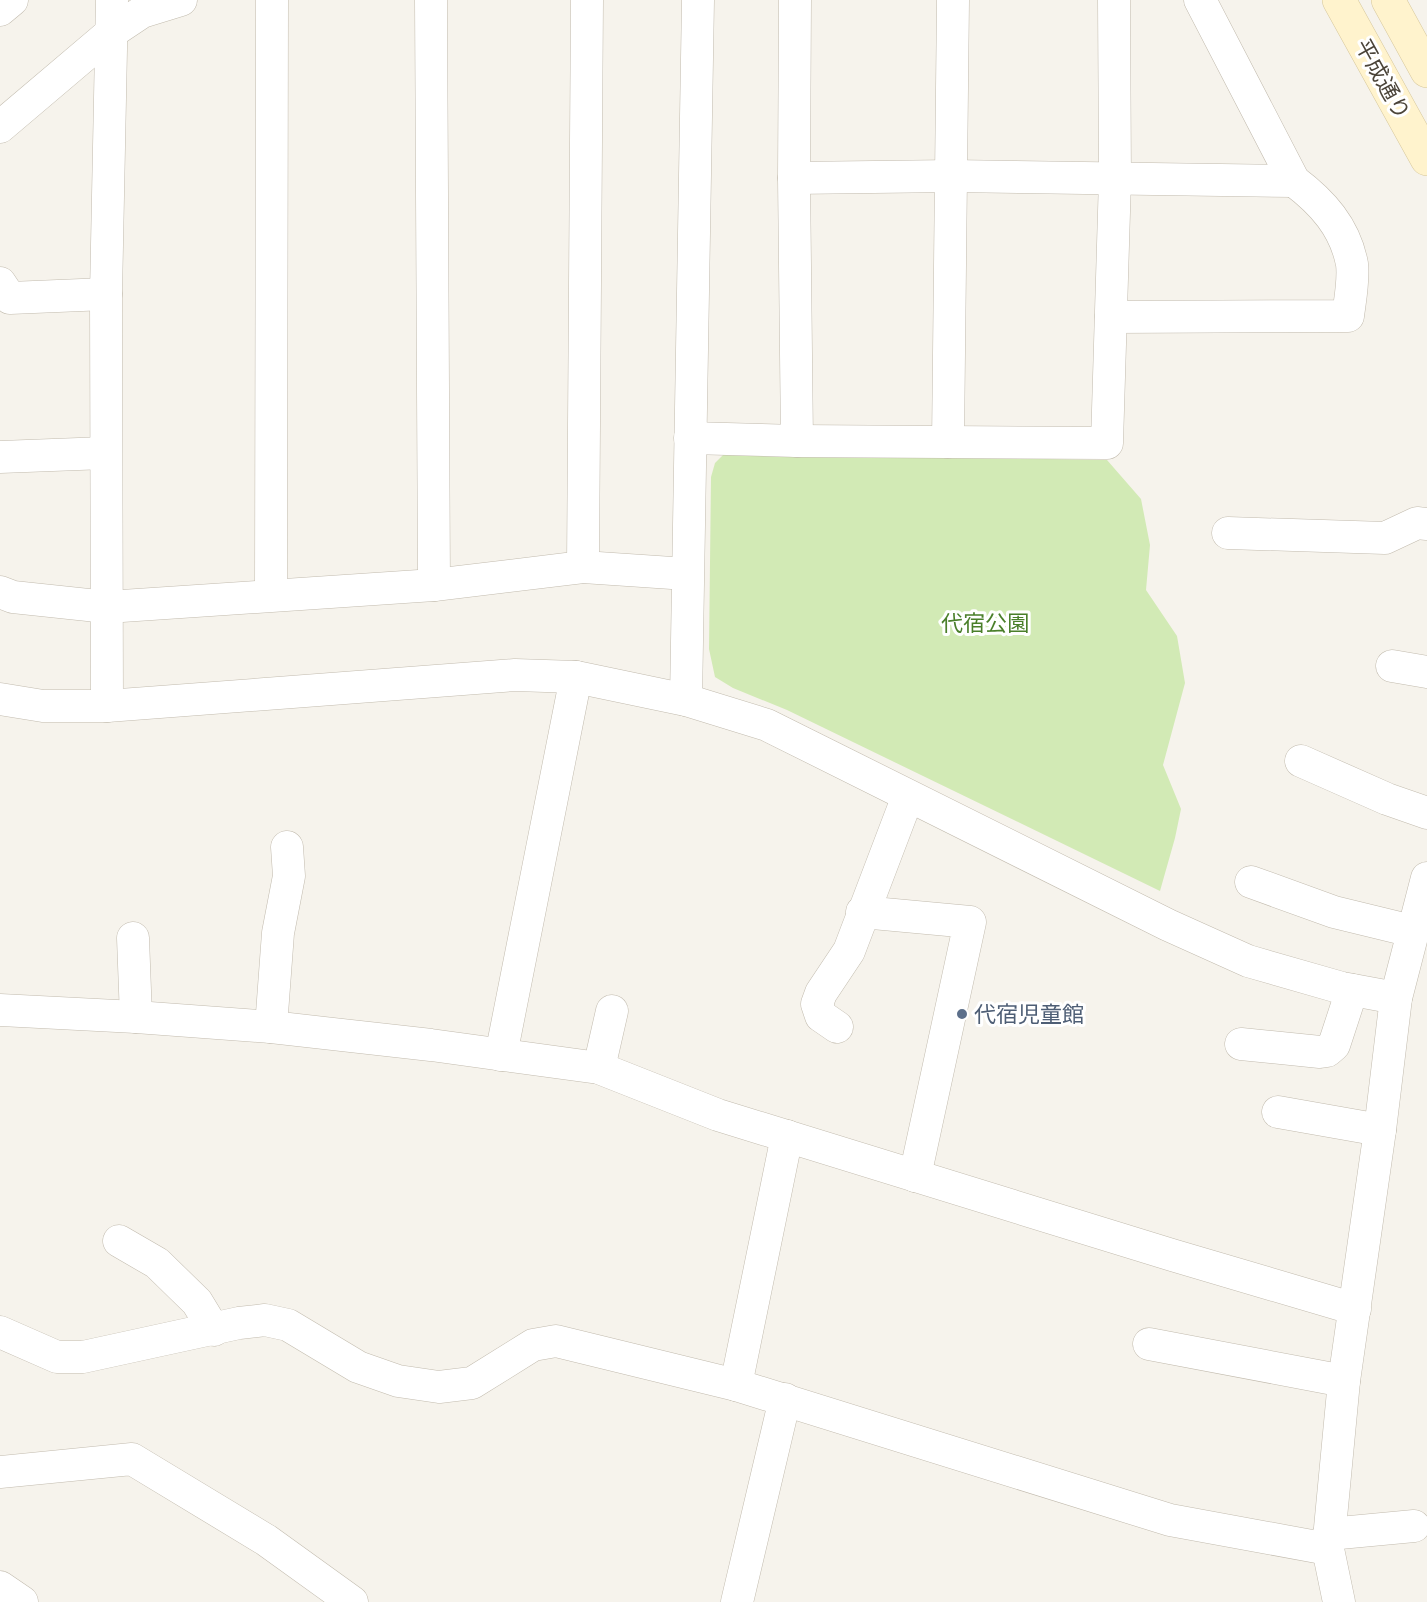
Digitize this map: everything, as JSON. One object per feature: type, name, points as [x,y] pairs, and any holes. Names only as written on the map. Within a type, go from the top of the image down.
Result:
[{"type":"street","points":[[0,9],[12,0]]},
{"type":"street","points":[[107,706],[106,294],[112,0]]},
{"type":"street","points":[[0,127],[112,32],[142,12],[181,0]]},
{"type":"street","points":[[271,595],[272,0]]},
{"type":"street","points":[[431,0],[434,585]]},
{"type":"street","points":[[583,567],[587,0]]},
{"type":"street","points":[[686,700],[698,0]]},
{"type":"street","points":[[795,0],[794,178],[797,441]]},
{"type":"street","points":[[948,442],[953,0]]},
{"type":"street","points":[[690,438],[1107,443],[1115,179],[1114,0]]},
{"type":"street","points":[[1111,317],[1348,316],[1352,265],[1342,234],[1318,200],[1294,181],[1200,0]]},
{"type":"street","name":"平成通り","points":[[1339,0],[1427,159]]},
{"type":"street","name":"平成通り","points":[[1388,0],[1427,70]]},
{"type":"street","points":[[794,178],[952,176],[1294,181]]},
{"type":"street","points":[[0,283],[10,298],[106,294]]},
{"type":"street","points":[[0,457],[105,453]]},
{"type":"street","points":[[1228,532],[1385,538],[1417,523],[1427,524]]},
{"type":"street","points":[[0,592],[13,597],[107,607],[434,585],[583,567],[687,574]]},
{"type":"street","points":[[1392,666],[1427,672]]},
{"type":"street","points":[[0,699],[43,706],[107,706],[515,675],[576,677],[686,700],[767,725],[1168,926],[1248,961],[1352,990],[1396,998]]},
{"type":"street","points":[[501,1055],[576,677]]},
{"type":"street","points":[[1301,761],[1387,799],[1427,813]]},
{"type":"street","points":[[837,1027],[821,1016],[818,1004],[821,993],[849,951],[908,796]]},
{"type":"street","points":[[271,1028],[278,933],[289,876],[287,847]]},
{"type":"street","points":[[1339,1602],[1328,1541],[1344,1382],[1380,1130],[1396,998],[1427,878]]},
{"type":"street","points":[[1251,882],[1334,912],[1412,931]]},
{"type":"street","points":[[862,912],[970,922],[915,1176]]},
{"type":"street","points":[[133,938],[136,1017]]},
{"type":"street","points":[[1241,1044],[1327,1051],[1335,1045],[1352,990]]},
{"type":"street","points":[[0,1010],[136,1017],[271,1028],[599,1068],[718,1115],[1355,1309]]},
{"type":"street","points":[[599,1068],[612,1011]]},
{"type":"street","points":[[1278,1112],[1380,1130]]},
{"type":"street","points":[[736,1385],[787,1136]]},
{"type":"street","points":[[120,1241],[157,1263],[197,1302],[214,1330]]},
{"type":"street","points":[[0,1332],[57,1357],[83,1357],[239,1323],[265,1320],[288,1325],[358,1367],[398,1381],[439,1387],[472,1383],[533,1345],[556,1341],[736,1385],[1170,1520],[1328,1541],[1414,1526]]},
{"type":"street","points":[[1149,1344],[1344,1382]]},
{"type":"street","points":[[737,1602],[784,1399]]},
{"type":"street","points":[[0,1472],[132,1458],[266,1540],[352,1602]]},
{"type":"street","points":[[0,1587],[22,1602]]},
{"type":"green space","name":"代宿公園","points":[[724,454],[1107,460],[1141,499],[1150,545],[1146,590],[1177,636],[1185,683],[1163,765],[1181,809],[1160,891],[787,710],[733,688],[715,677],[709,649],[711,477],[715,463]]},
{"type":"place","name":"代宿児童館","points":[[962,1014]]}]
